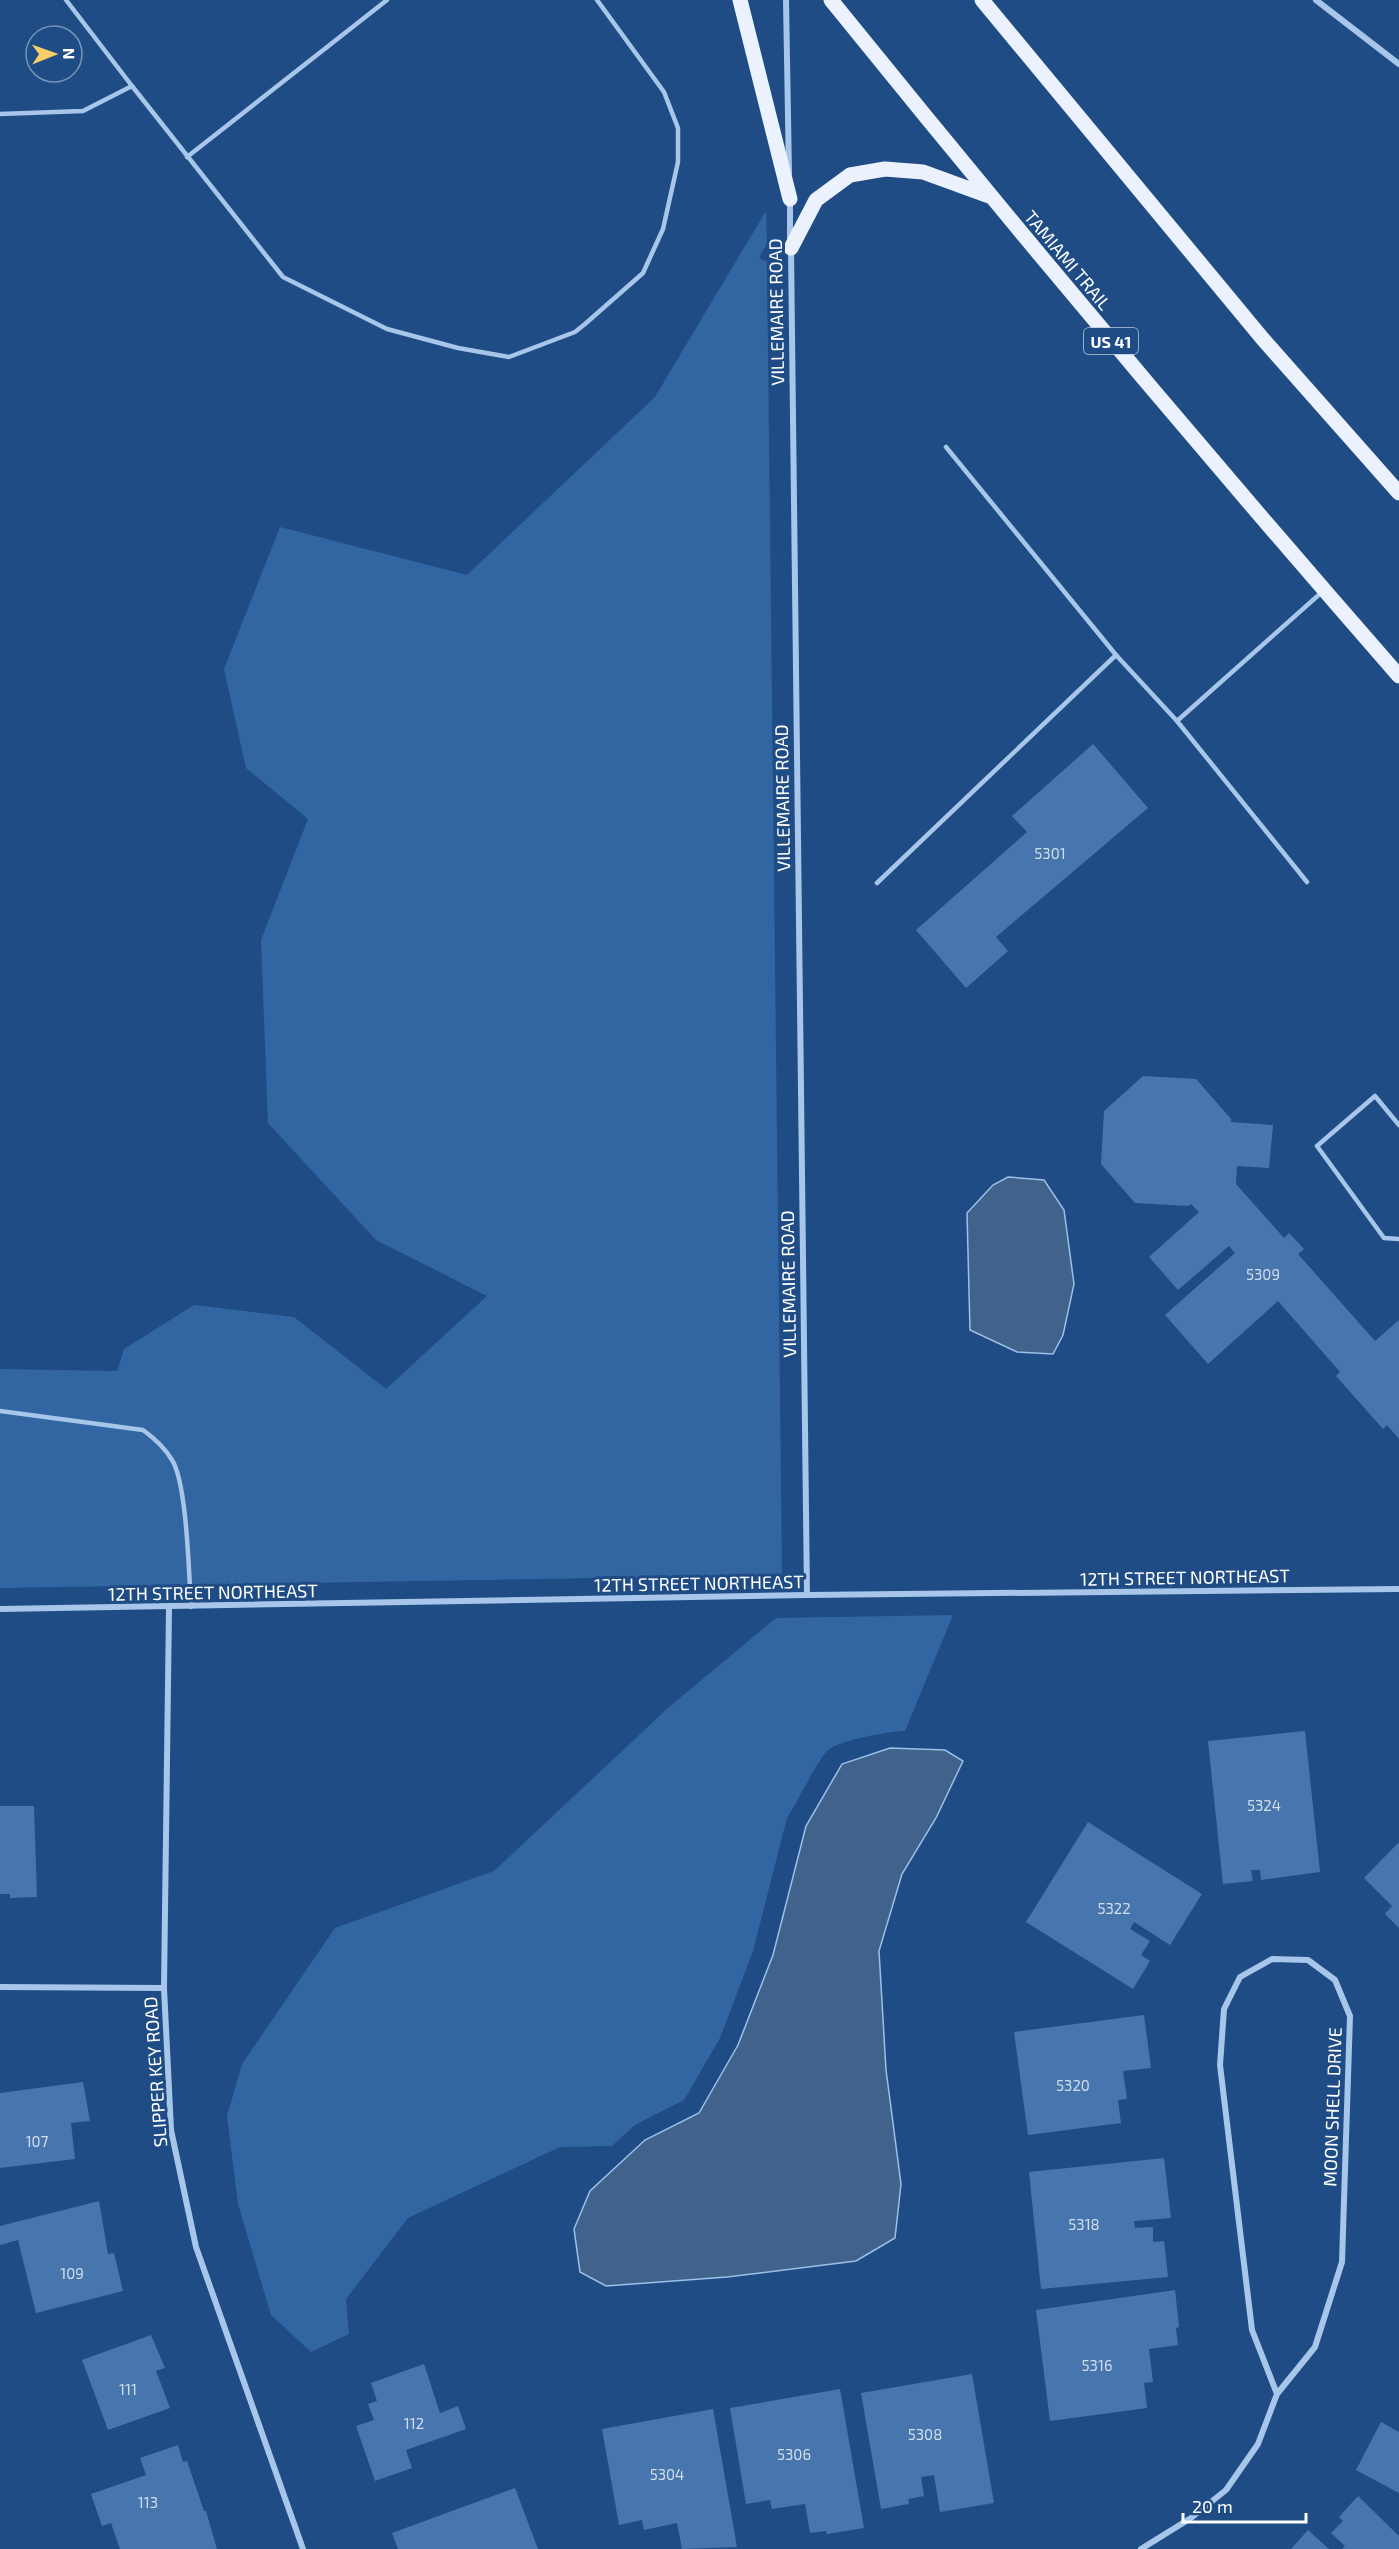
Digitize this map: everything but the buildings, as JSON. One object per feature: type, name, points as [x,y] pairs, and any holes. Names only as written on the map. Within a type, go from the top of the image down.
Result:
[{"type":"main road","points":[[740,0],[790,199]]},
{"type":"main road","name":"TAMIAMI TRAIL","points":[[831,0],[990,197],[1214,463],[1399,676]]},
{"type":"main road","points":[[982,0],[1262,338],[1399,493]]},
{"type":"main road","points":[[791,248],[816,200],[850,175],[885,169],[923,172],[990,197]]},
{"type":"street","name":"VILLEMAIRE ROAD","points":[[786,0],[807,1595]]},
{"type":"street","points":[[1316,0],[1399,64]]},
{"type":"street","name":"12TH STREET NORTHEAST","points":[[0,1610],[807,1595],[1399,1589]]},
{"type":"street","name":"SLIPPER KEY ROAD","points":[[169,1608],[164,1988],[171,2130],[196,2247],[303,2549]]},
{"type":"street","name":"MOON SHELL DRIVE","points":[[1141,2549],[1191,2518],[1226,2490],[1258,2444],[1277,2394],[1315,2347],[1342,2262],[1350,2016],[1335,1980],[1308,1960],[1272,1959],[1240,1977],[1224,2009],[1220,2065],[1252,2330],[1277,2394]]},
{"type":"street","points":[[0,1988],[164,1988]]},
{"type":"lane","points":[[66,0],[187,157],[284,277],[387,329],[458,348],[509,357],[564,336],[585,324],[643,273],[663,229],[678,162],[678,128],[664,92],[597,0]]},
{"type":"lane","points":[[187,157],[387,0]]},
{"type":"lane","points":[[0,114],[83,111],[132,86]]},
{"type":"lane","points":[[946,447],[1116,654],[1177,721],[1307,882]]},
{"type":"lane","points":[[1177,721],[1324,590]]},
{"type":"lane","points":[[877,883],[1116,654]]},
{"type":"lane","points":[[1399,1125],[1375,1096],[1317,1146],[1384,1238],[1399,1239]]},
{"type":"lane","points":[[0,1411],[143,1430],[157,1441],[173,1461],[183,1505],[191,1607]]},
{"type":"shaded area","points":[[766,211],[767,243],[759,258],[767,262],[782,1575],[0,1588],[0,1369],[117,1371],[124,1349],[194,1305],[294,1317],[386,1389],[487,1296],[376,1240],[268,1123],[261,940],[308,819],[246,768],[224,669],[280,527],[467,575],[655,397]]},
{"type":"shaded area","points":[[1008,1177],[1044,1180],[1064,1210],[1074,1284],[1063,1335],[1053,1354],[1017,1352],[970,1330],[967,1213],[993,1185]]},
{"type":"shaded area","points":[[953,1615],[905,1731],[865,1737],[828,1750],[787,1818],[753,1951],[720,2038],[684,2100],[635,2125],[612,2146],[560,2147],[408,2218],[346,2299],[349,2334],[311,2352],[271,2315],[238,2204],[227,2116],[242,2064],[335,1928],[494,1871],[669,1707],[776,1618]]},
{"type":"shaded area","points":[[890,1748],[945,1750],[963,1761],[936,1818],[902,1874],[879,1951],[886,2070],[901,2184],[895,2238],[856,2261],[727,2277],[606,2286],[580,2272],[574,2229],[590,2191],[645,2140],[699,2113],[738,2045],[773,1955],[806,1826],[842,1764]]}]
